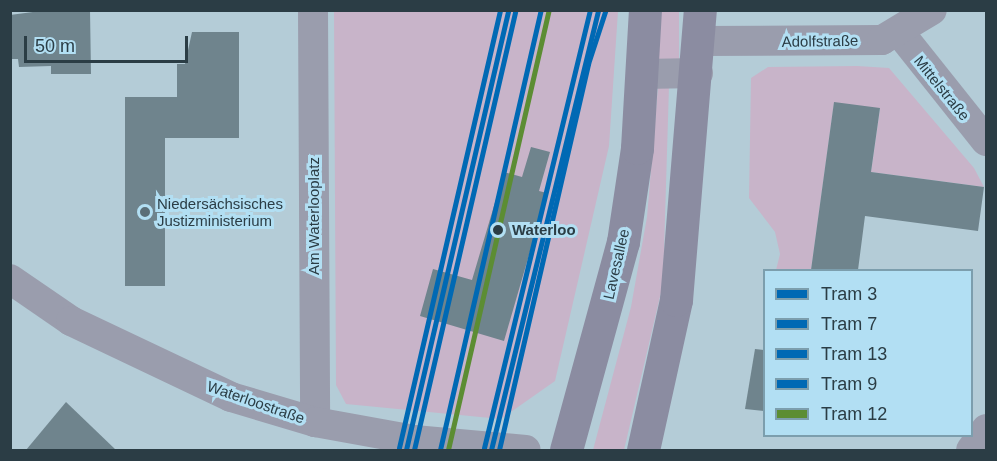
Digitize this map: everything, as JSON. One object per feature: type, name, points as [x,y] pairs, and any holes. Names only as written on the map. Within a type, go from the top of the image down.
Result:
[{"type":"main road","name":"Lavesallee","points":[[566,450],[623,242],[643,74],[645,10]]},
{"type":"main road","points":[[643,450],[676,300],[698,73],[700,26]]},
{"type":"street","name":"Am Waterlooplatz","points":[[313,10],[315,422]]},
{"type":"street","name":"Adolfstraße","points":[[700,26],[882,40],[900,33],[932,10]]},
{"type":"street","name":"Mittelstraße","points":[[900,33],[987,141]]},
{"type":"street","points":[[643,74],[698,73]]},
{"type":"street","name":"Waterloostraße","points":[[10,279],[123,348],[231,397],[315,422],[414,440],[526,450]]},
{"type":"street","points":[[970,450],[987,429]]},
{"type":"shaded area","points":[[334,11],[618,11],[609,146],[555,381],[501,419],[346,404],[336,385]]},
{"type":"shaded area","points":[[658,11],[679,11],[679,69],[658,69]]},
{"type":"shaded area","points":[[768,67],[889,68],[974,168],[984,187],[871,172],[880,109],[834,103],[811,269],[776,269],[780,254],[775,232],[749,198],[751,78]]},
{"type":"shaded area","points":[[669,86],[663,284],[624,450],[593,450],[631,307],[647,217],[658,87]]},
{"type":"building","points":[[48,10],[90,10],[91,74],[51,74],[51,66],[19,67],[18,59],[10,59],[10,15]]},
{"type":"building","name":"Niedersächsisches Justizministerium","points":[[192,32],[239,32],[239,138],[165,138],[165,286],[125,286],[125,97],[177,97],[177,64],[185,64]]},
{"type":"building","points":[[834,102],[880,108],[871,172],[984,187],[978,231],[865,216],[858,269],[811,269]]},
{"type":"building","points":[[531,147],[550,152],[539,191],[547,193],[504,341],[420,316],[433,269],[472,280],[504,172],[522,177]]},
{"type":"building","points":[[755,349],[763,350],[763,411],[745,409]]},
{"type":"building","points":[[66,402],[116,450],[26,450]]},
{"type":"tram line","name":"13","points":[[399,448],[500,10]]},
{"type":"tram line","name":"3","points":[[406,450],[508,10]]},
{"type":"tram line","name":"9","points":[[440,450],[541,10]]},
{"type":"tram line","name":"13","points":[[484,448],[590,10]]},
{"type":"tram line","name":"3","points":[[491,450],[598,10]]},
{"type":"tram line","name":"7","points":[[414,450],[515,12]]},
{"type":"tram line","name":"12","points":[[448,450],[548,12]]},
{"type":"tram line","name":"7","points":[[499,450],[588,64],[605,12]]},
{"type":"place","name":"Niedersächsisches Justizministerium","points":[[145,212]]},
{"type":"place","name":"Waterloo","points":[[498,230]]}]
